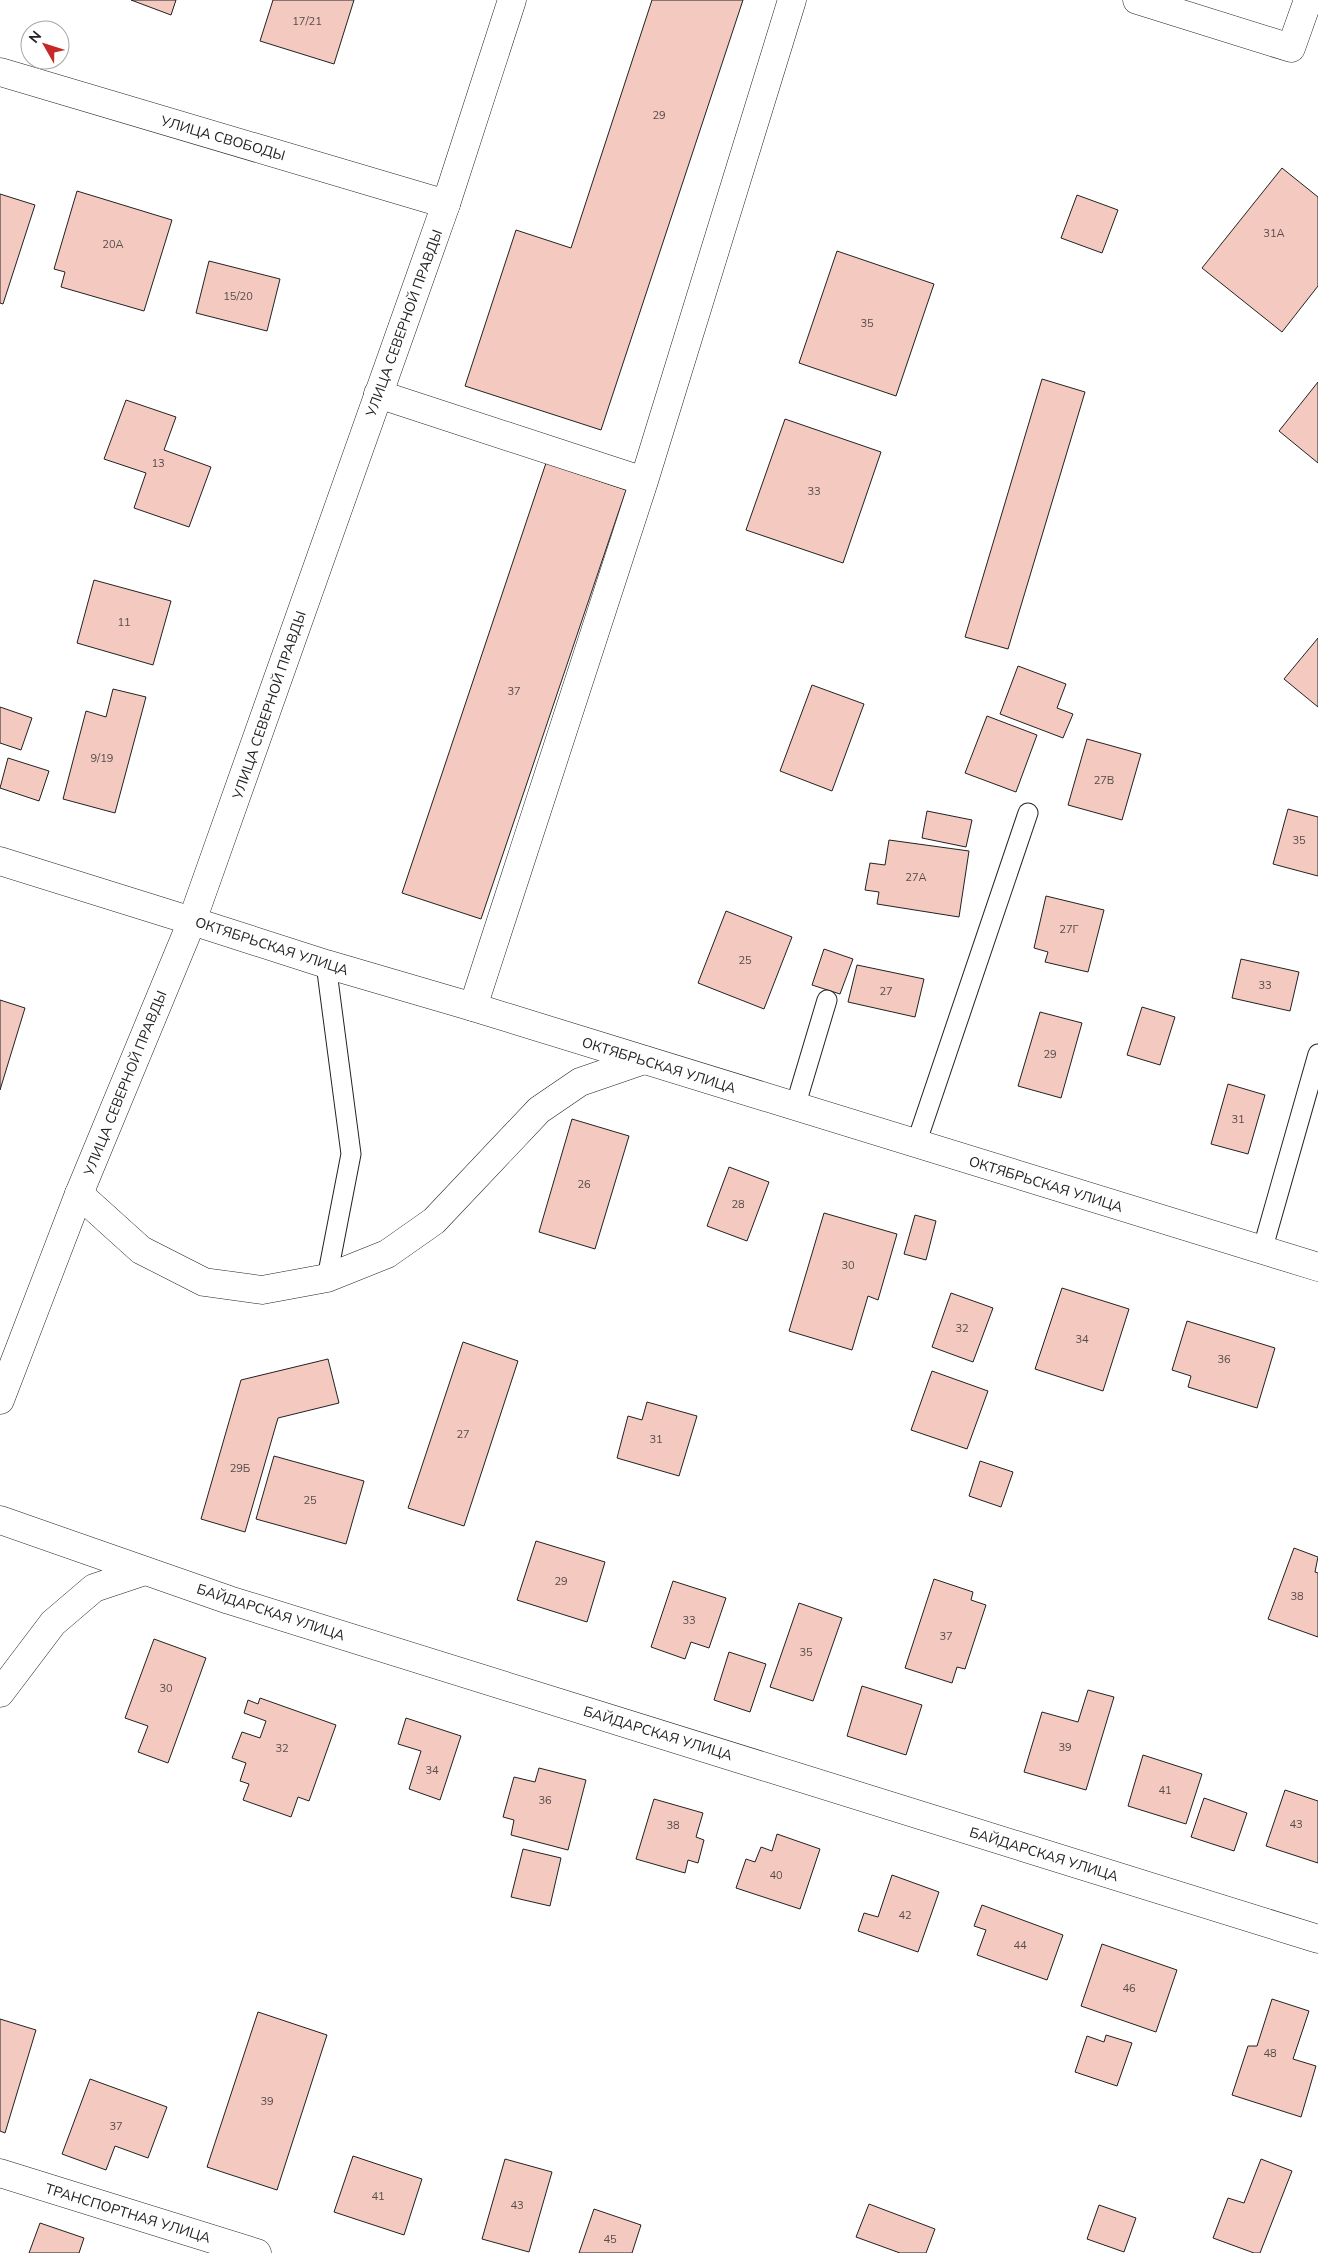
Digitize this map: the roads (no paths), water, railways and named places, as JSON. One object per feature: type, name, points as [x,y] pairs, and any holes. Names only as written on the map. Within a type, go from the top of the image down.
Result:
[{"type":"main road","name":"УЛИЦА СЕВЕРНОЙ ПРАВДЫ","points":[[0,1400],[79,1194],[192,921],[446,204],[512,0]]},
{"type":"main road","points":[[474,1007],[644,481],[792,0]]},
{"type":"main road","points":[[1137,0],[1291,48],[1308,0]]},
{"type":"main road","name":"УЛИЦА СВОБОДЫ","points":[[0,72],[446,204]]},
{"type":"main road","points":[[378,394],[644,481]]},
{"type":"main road","name":"ОКТЯБРЬСКАЯ УЛИЦА","points":[[0,862],[326,964],[474,1007],[1318,1267]]},
{"type":"main road","points":[[79,1194],[141,1250],[204,1282],[262,1290],[327,1278],[387,1254],[434,1221],[546,1105],[580,1082],[644,1060]]},
{"type":"main road","name":"БАЙДАРСКАЯ УЛИЦА","points":[[0,1520],[238,1603],[1318,1939]]},
{"type":"main road","points":[[0,1693],[52,1623],[94,1588],[145,1570]]},
{"type":"main road","name":"ТРАНСПОРТНАЯ УЛИЦА","points":[[0,2173],[257,2253]]},
{"type":"lane","points":[[916,1144],[1028,813]]},
{"type":"lane","points":[[326,964],[352,1154],[327,1278]]},
{"type":"lane","points":[[795,1107],[827,1000]]},
{"type":"lane","points":[[1262,1251],[1318,1054]]}]
